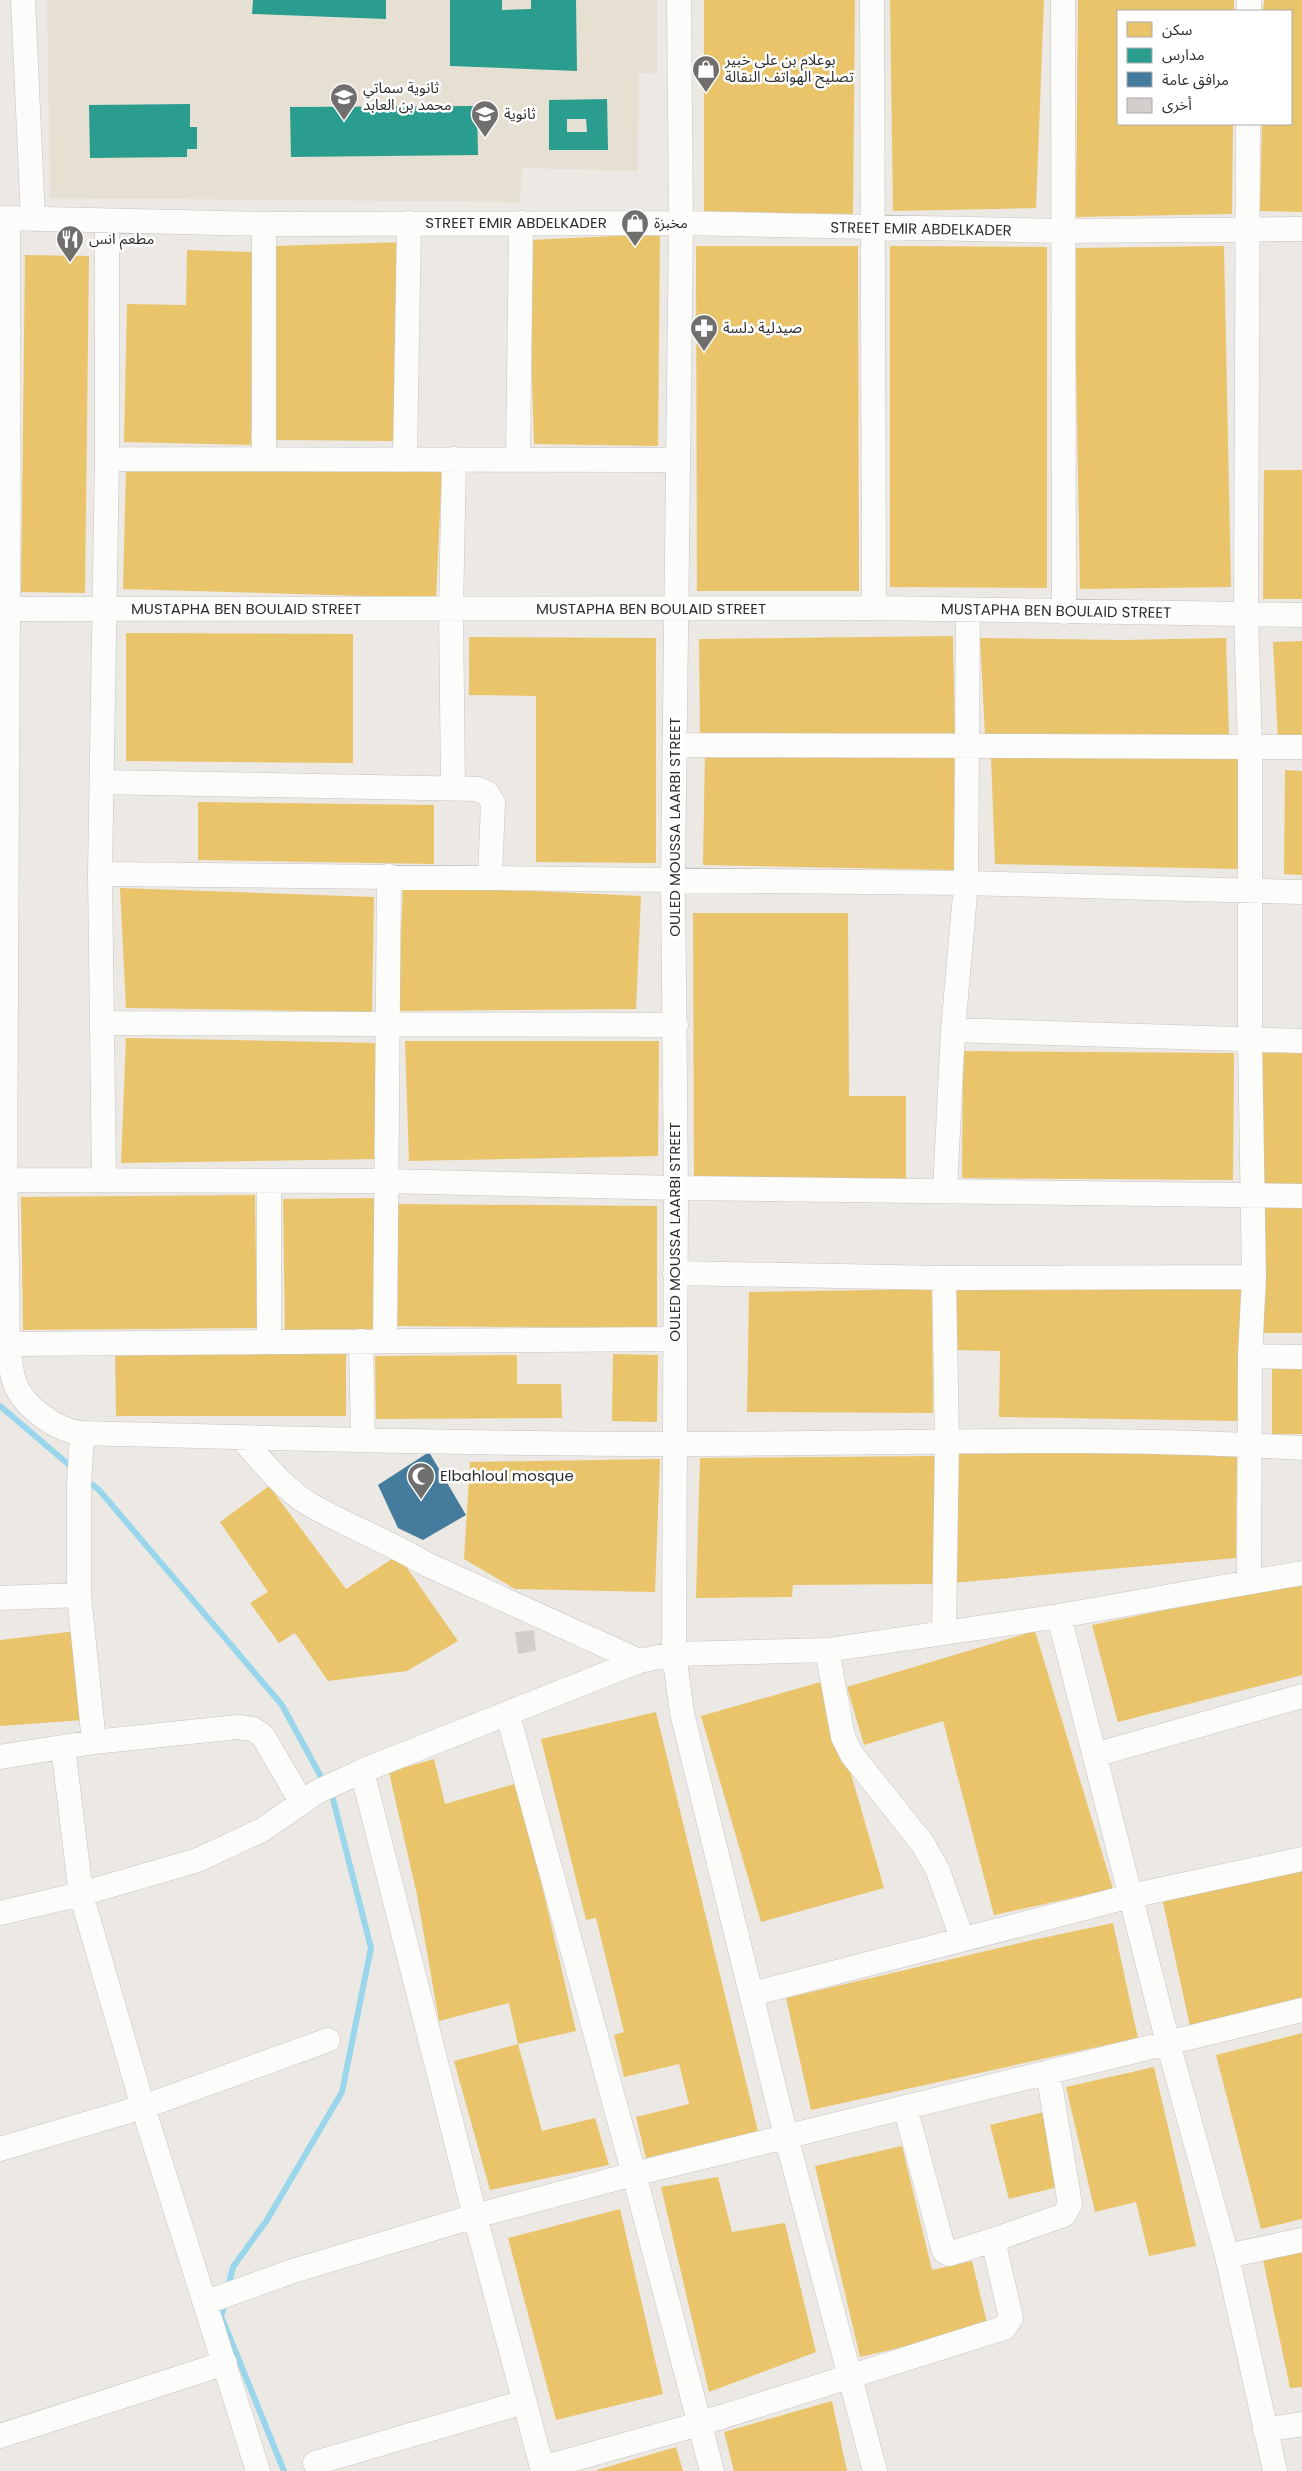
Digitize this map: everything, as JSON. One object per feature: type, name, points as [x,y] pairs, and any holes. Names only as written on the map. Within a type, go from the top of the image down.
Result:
[{"type":"street","points":[[23,0],[33,219]]},
{"type":"street","name":"OULED MOUSSA LAARBI STREET","points":[[679,0],[681,224],[673,880],[676,1025],[674,1654],[682,1713],[786,2136],[876,2471]]},
{"type":"street","points":[[872,0],[874,608]]},
{"type":"street","points":[[1063,0],[1064,612]]},
{"type":"street","points":[[1248,125],[1246,614],[1250,747],[1250,1040],[1254,1277],[1250,1356],[1249,1581]]},
{"type":"street","points":[[4,218],[5,609],[2,1180],[13,1379],[22,1396],[52,1424],[68,1432],[82,1434],[675,1444],[947,1442],[1251,1445],[1302,1448]]},
{"type":"street","name":"STREET EMIR ABDELKADER","points":[[4,218],[264,224],[681,224],[1062,231],[1302,229]]},
{"type":"street","points":[[104,1181],[100,874],[107,459],[107,221]]},
{"type":"street","points":[[405,459],[409,223]]},
{"type":"street","points":[[518,459],[522,223]]},
{"type":"street","points":[[264,224],[264,459]]},
{"type":"street","points":[[107,459],[677,460]]},
{"type":"street","points":[[453,787],[451,610],[454,459]]},
{"type":"street","name":"MUSTAPHA BEN BOULAID STREET","points":[[5,609],[451,610],[874,608],[1302,615]]},
{"type":"street","points":[[945,1191],[953,1030],[966,883],[968,610]]},
{"type":"street","points":[[675,745],[1302,747]]},
{"type":"street","points":[[102,782],[453,787],[477,789],[487,793],[493,803],[490,877]]},
{"type":"street","points":[[100,874],[966,883],[1302,892]]},
{"type":"street","points":[[385,1341],[386,1024],[389,876]]},
{"type":"street","points":[[102,1023],[676,1025]]},
{"type":"street","points":[[953,1030],[1302,1041]]},
{"type":"street","points":[[2,1180],[386,1181],[676,1188],[1253,1197],[1302,1196]]},
{"type":"street","points":[[269,1182],[269,1342]]},
{"type":"street","points":[[675,1273],[944,1278],[1254,1277]]},
{"type":"street","points":[[944,1278],[947,1442],[944,1633]]},
{"type":"street","points":[[10,1344],[675,1339]]},
{"type":"street","points":[[361,1341],[364,1439]]},
{"type":"street","points":[[1250,1356],[1302,1357]]},
{"type":"street","points":[[82,1434],[79,1486],[79,1595],[94,1742]]},
{"type":"street","points":[[240,1437],[292,1491],[309,1504],[397,1546],[426,1564],[639,1661]]},
{"type":"street","points":[[0,1914],[82,1894],[198,1860],[262,1830],[319,1792],[362,1771],[508,1715],[639,1661],[674,1654],[827,1650],[1060,1616],[1302,1573]]},
{"type":"street","points":[[0,1598],[79,1595]]},
{"type":"street","points":[[1060,1616],[1168,2043],[1228,2256],[1275,2471]]},
{"type":"street","points":[[827,1650],[842,1737],[852,1755],[924,1844],[938,1871],[962,1938]]},
{"type":"street","points":[[1095,1755],[1302,1696]]},
{"type":"street","points":[[508,1715],[634,2174],[712,2471]]},
{"type":"street","points":[[0,1757],[94,1742],[238,1727],[253,1729],[263,1736],[272,1748],[319,1792]]},
{"type":"street","points":[[63,1747],[82,1894],[143,2107],[207,2302],[258,2471]]},
{"type":"street","points":[[362,1771],[475,2216],[542,2470],[699,2424],[1004,2328],[1011,2318],[993,2240]]},
{"type":"street","points":[[752,1994],[962,1938],[1131,1896],[1302,1859]]},
{"type":"street","points":[[207,2302],[290,2272],[475,2216],[786,2136],[1302,2010]]},
{"type":"street","points":[[0,2148],[143,2107],[328,2040]]},
{"type":"street","points":[[905,2107],[944,2251],[949,2254],[1035,2227],[1064,2215],[1069,2210],[1070,2204],[1048,2072]]},
{"type":"street","points":[[1228,2256],[1302,2240]]},
{"type":"street","points":[[0,2436],[225,2363]]},
{"type":"street","points":[[315,2463],[524,2402]]},
{"type":"street","points":[[1265,2430],[1302,2424]]},
{"type":"shaded area","name":"ثانوية سماتي محمد بن العابد","points":[[47,0],[657,0],[657,74],[639,73],[638,171],[522,168],[520,202],[50,198]]},
{"type":"building: سكن","points":[[704,0],[855,0],[853,214],[704,212]]},
{"type":"building: سكن","points":[[890,0],[1044,0],[1036,208],[893,211]]},
{"type":"building: سكن","points":[[1078,0],[1234,0],[1234,10],[1117,10],[1117,125],[1233,125],[1232,214],[1076,217]]},
{"type":"building: سكن","points":[[1264,0],[1302,0],[1302,212],[1260,211],[1262,125],[1292,125],[1292,10],[1263,10]]},
{"type":"building: سكن","points":[[660,234],[658,446],[534,444],[528,240]]},
{"type":"building: سكن","points":[[404,242],[395,441],[273,440],[274,246]]},
{"type":"building: سكن","points":[[696,246],[858,246],[859,591],[697,591]]},
{"type":"building: سكن","points":[[890,246],[1047,247],[1047,588],[890,587]]},
{"type":"building: سكن","points":[[1224,246],[1231,587],[1080,589],[1074,248]]},
{"type":"building: سكن","points":[[187,250],[252,252],[251,445],[124,442],[127,304],[186,305]]},
{"type":"building: سكن","points":[[25,255],[89,256],[85,593],[21,592]]},
{"type":"building: سكن","points":[[126,469],[442,469],[436,598],[123,589]]},
{"type":"building: سكن","points":[[1264,470],[1302,470],[1302,599],[1263,599]]},
{"type":"building: سكن","points":[[126,633],[353,634],[353,763],[126,761]]},
{"type":"building: سكن","points":[[953,636],[955,733],[700,736],[699,639]]},
{"type":"building: سكن","points":[[469,637],[656,638],[656,863],[536,862],[536,696],[469,695]]},
{"type":"building: سكن","points":[[980,638],[1123,640],[1226,638],[1229,736],[985,736]]},
{"type":"building: سكن","points":[[1302,641],[1302,739],[1278,740],[1273,642]]},
{"type":"building: سكن","points":[[705,750],[957,755],[954,870],[703,865]]},
{"type":"building: سكن","points":[[1243,752],[1241,869],[995,864],[991,757]]},
{"type":"building: سكن","points":[[1285,770],[1302,771],[1302,875],[1284,874]]},
{"type":"building: سكن","points":[[198,802],[434,805],[434,864],[198,860]]},
{"type":"building: سكن","points":[[403,885],[641,896],[636,1009],[398,1011]]},
{"type":"building: سكن","points":[[120,888],[374,897],[372,1012],[126,1008]]},
{"type":"building: سكن","points":[[693,913],[848,913],[849,1096],[906,1096],[906,1183],[694,1183]]},
{"type":"building: سكن","points":[[126,1038],[378,1043],[379,1159],[121,1163]]},
{"type":"building: سكن","points":[[405,1041],[659,1041],[658,1156],[409,1161]]},
{"type":"building: سكن","points":[[963,1051],[1234,1053],[1233,1180],[962,1178]]},
{"type":"building: سكن","points":[[1257,1053],[1302,1053],[1302,1185],[1257,1185]]},
{"type":"building: سكن","points":[[255,1195],[257,1328],[23,1330],[21,1197]]},
{"type":"building: سكن","points":[[377,1198],[379,1330],[285,1331],[283,1199]]},
{"type":"building: سكن","points":[[1262,1203],[1302,1203],[1302,1333],[1262,1333]]},
{"type":"building: سكن","points":[[394,1204],[657,1206],[657,1328],[394,1326]]},
{"type":"building: سكن","points":[[954,1285],[1241,1290],[1239,1421],[999,1417],[1000,1351],[954,1350]]},
{"type":"building: سكن","points":[[932,1289],[933,1413],[747,1412],[749,1292]]},
{"type":"building: سكن","points":[[115,1351],[346,1351],[346,1416],[116,1416]]},
{"type":"building: سكن","points":[[613,1354],[658,1355],[657,1422],[612,1421]]},
{"type":"building: سكن","points":[[517,1355],[517,1384],[561,1384],[562,1418],[376,1419],[375,1356]]},
{"type":"building: سكن","points":[[1272,1368],[1302,1368],[1302,1434],[1272,1434]]},
{"type":"building: سكن","points":[[1237,1451],[1236,1558],[952,1583],[957,1454]]},
{"type":"building: سكن","points":[[937,1456],[934,1584],[793,1585],[792,1597],[696,1598],[700,1458]]},
{"type":"building: سكن","points":[[660,1459],[655,1592],[515,1589],[464,1559],[470,1462]]},
{"type":"building: سكن","points":[[269,1486],[346,1589],[398,1555],[458,1641],[407,1671],[328,1681],[295,1633],[279,1643],[250,1603],[268,1592],[220,1522]]},
{"type":"building: سكن","points":[[1302,1586],[1302,1675],[1118,1722],[1092,1625],[1258,1591]]},
{"type":"building: سكن","points":[[77,1631],[84,1720],[0,1726],[0,1640]]},
{"type":"building: سكن","points":[[1035,1631],[1113,1889],[994,1915],[943,1721],[864,1745],[847,1687]]},
{"type":"building: سكن","points":[[824,1681],[884,1888],[761,1922],[701,1716]]},
{"type":"building: سكن","points":[[656,1712],[758,2131],[646,2158],[636,2117],[689,2104],[679,2064],[624,2077],[614,2035],[624,2032],[596,1918],[586,1920],[541,1739]]},
{"type":"building: سكن","points":[[434,1759],[445,1804],[518,1783],[576,2031],[518,2044],[509,2003],[439,2021],[417,1895],[389,1772]]},
{"type":"building: سكن","points":[[1302,1868],[1302,2002],[1191,2031],[1163,1902]]},
{"type":"building: سكن","points":[[1113,1923],[1138,2038],[811,2110],[786,1998]]},
{"type":"building: سكن","points":[[1302,2033],[1302,2219],[1261,2229],[1216,2055]]},
{"type":"building: سكن","points":[[518,2044],[542,2131],[595,2118],[609,2165],[490,2190],[454,2061]]},
{"type":"building: سكن","points":[[1154,2067],[1196,2246],[1149,2256],[1136,2202],[1095,2212],[1066,2087]]},
{"type":"building: سكن","points":[[1044,2112],[1062,2186],[1009,2199],[990,2125]]},
{"type":"building: سكن","points":[[902,2146],[932,2270],[972,2261],[988,2327],[860,2357],[815,2166]]},
{"type":"building: سكن","points":[[718,2177],[732,2232],[785,2223],[816,2352],[709,2392],[661,2187]]},
{"type":"building: سكن","points":[[620,2209],[663,2394],[556,2420],[508,2238]]},
{"type":"building: سكن","points":[[1302,2246],[1302,2387],[1290,2388],[1262,2255]]},
{"type":"building: سكن","points":[[832,2401],[847,2471],[734,2471],[724,2432]]},
{"type":"building: سكن","points":[[676,2447],[683,2471],[597,2471],[597,2470]]},
{"type":"building: مدارس","points":[[253,0],[386,0],[386,19],[252,14]]},
{"type":"building: مدارس","points":[[450,0],[502,0],[502,10],[531,9],[531,0],[576,0],[577,71],[450,66]]},
{"type":"building: مدارس","points":[[607,99],[608,150],[549,150],[549,100]],"holes":[[[567,119],[586,119],[587,132],[567,132]]]},
{"type":"building: مدارس","points":[[190,104],[190,127],[197,127],[197,149],[187,149],[187,157],[90,158],[89,105]]},
{"type":"building: مدارس","points":[[477,106],[478,155],[291,157],[290,107]]},
{"type":"building: مرافق عامة","name":"Elbahloul mosque","points":[[429,1452],[466,1515],[423,1540],[398,1528],[378,1485]]},
{"type":"building: أخرى","points":[[534,1630],[536,1651],[518,1654],[515,1632]]},
{"type":"waterway","points":[[0,1406],[74,1469]]},
{"type":"waterway","points":[[85,1479],[99,1490],[282,1705],[333,1799],[371,1948],[342,2092],[267,2220],[233,2267],[228,2287]]},
{"type":"waterway","points":[[225,2303],[221,2316],[284,2471]]},
{"type":"place","name":"بوعلام بن علي خبير تصليح الهواتف النقالة","points":[[706,93]]},
{"type":"place","name":"ثانوية سماتي محمد بن العابد","points":[[344,121]]},
{"type":"place","name":"ثانوية","points":[[485,138]]},
{"type":"place","name":"مخبزة","points":[[635,247]]},
{"type":"place","name":"مطعم انس","points":[[70,263]]},
{"type":"place","name":"صيدلية دلسة","points":[[704,352]]},
{"type":"place","name":"Elbahloul mosque","points":[[421,1500]]}]
